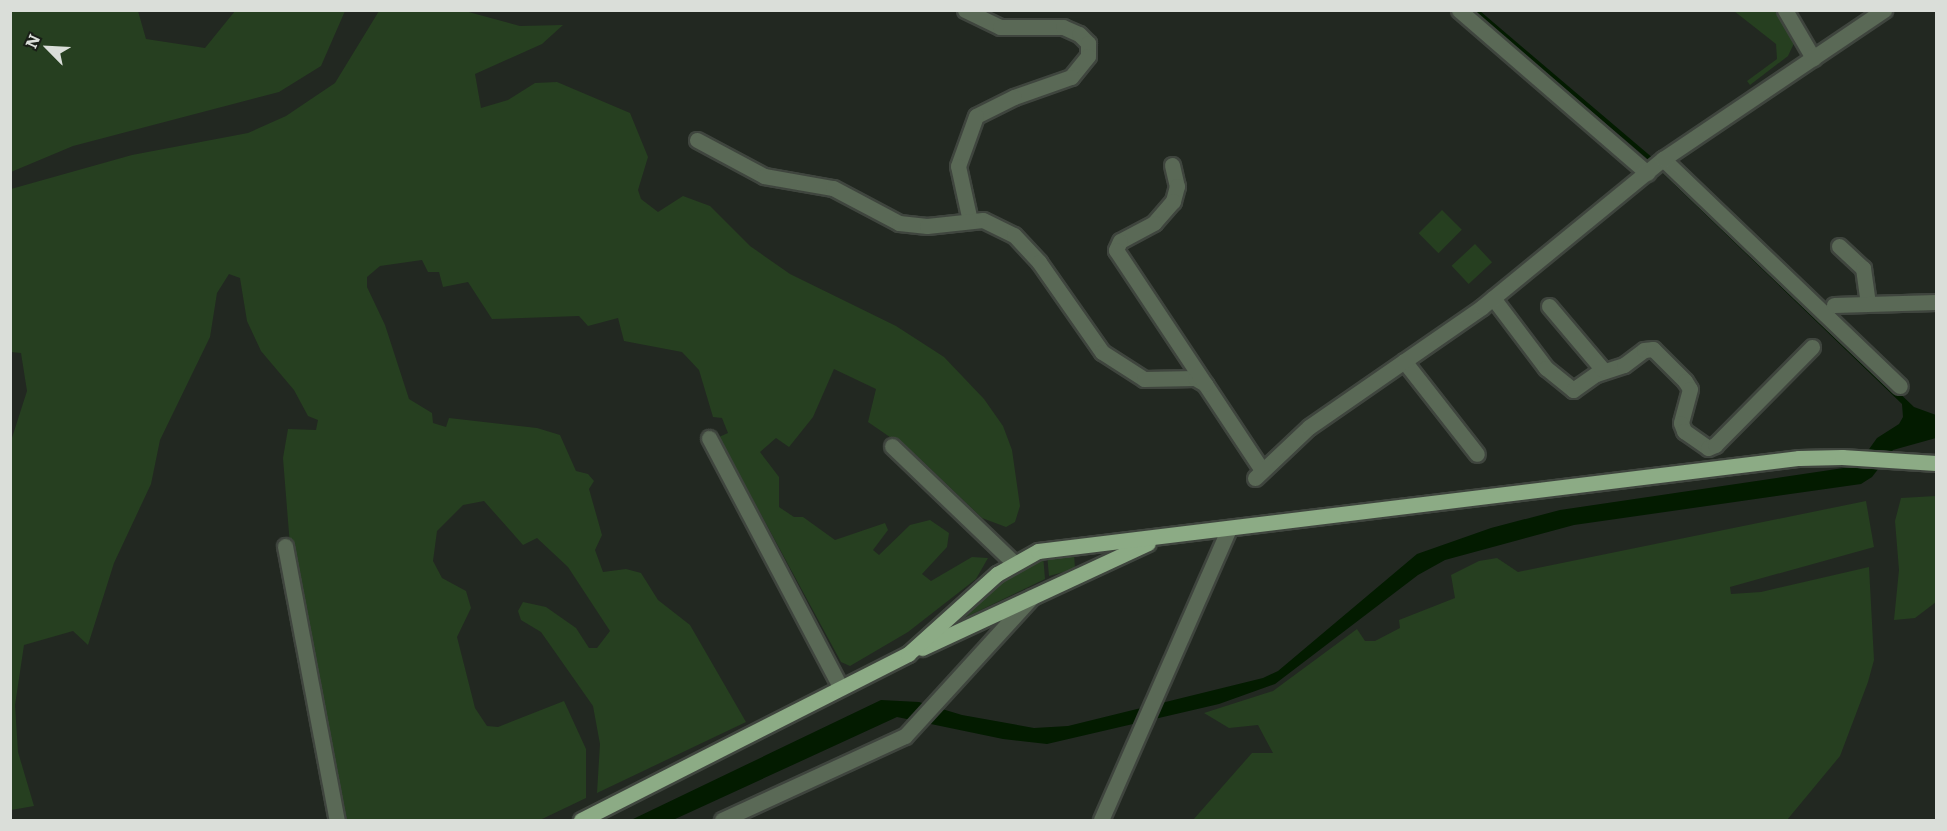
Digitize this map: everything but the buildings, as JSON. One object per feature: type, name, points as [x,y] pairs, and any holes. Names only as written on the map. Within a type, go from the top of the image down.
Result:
[{"type":"main road","points":[[908,654],[1014,563],[1038,551],[1228,530],[1788,459],[1861,458],[1936,463]]},
{"type":"main road","points":[[581,820],[840,686],[1162,537]]},
{"type":"street","points":[[965,10],[1000,27],[1063,27],[1088,44],[1088,56],[1071,77],[1014,97],[976,116],[958,166],[970,221]]},
{"type":"street","points":[[1459,10],[1656,165],[1900,386]]},
{"type":"street","points":[[1785,10],[1813,58]]},
{"type":"street","points":[[1172,165],[1178,186],[1173,201],[1154,223],[1120,241],[1116,250],[1205,384],[1259,474],[1309,427],[1493,298],[1515,274],[1656,165],[1884,10]]},
{"type":"street","points":[[697,140],[764,176],[833,188],[899,223],[927,226],[970,221],[994,224],[1022,241],[1085,332],[1116,363],[1144,379],[1183,376],[1205,384]]},
{"type":"street","points":[[1839,246],[1863,268],[1868,304]]},
{"type":"street","points":[[1493,298],[1520,338],[1564,385],[1579,388],[1603,370],[1624,365],[1644,350],[1653,349],[1690,389],[1681,423],[1689,436],[1708,448],[1715,445],[1812,347]]},
{"type":"street","points":[[1834,305],[1936,302]]},
{"type":"street","points":[[1549,306],[1603,370]]},
{"type":"street","points":[[1404,361],[1477,454]]},
{"type":"street","points":[[709,438],[840,686]]},
{"type":"street","points":[[892,446],[1014,563]]},
{"type":"street","points":[[1101,820],[1228,530]]},
{"type":"street","points":[[285,546],[337,820]]},
{"type":"street","points":[[722,820],[879,750],[905,736],[1032,597]]},
{"type":"shaded area","points":[[10,11],[138,11],[146,39],[205,48],[235,11],[345,11],[321,66],[279,92],[73,146],[11,172]]},
{"type":"shaded area","points":[[379,11],[465,11],[520,26],[563,25],[542,44],[475,74],[481,108],[508,100],[535,83],[557,82],[630,113],[648,157],[638,190],[641,199],[658,212],[683,196],[710,206],[750,246],[790,274],[896,326],[944,357],[984,399],[1003,426],[1012,450],[1020,506],[1015,522],[1006,527],[982,518],[916,455],[868,422],[876,389],[834,369],[813,417],[789,447],[776,438],[760,452],[779,477],[779,507],[794,517],[803,517],[835,540],[885,523],[888,530],[873,550],[879,555],[910,525],[930,520],[949,533],[947,547],[922,574],[931,581],[972,557],[988,558],[976,579],[908,632],[850,666],[841,662],[719,437],[728,433],[722,418],[713,417],[699,370],[682,352],[624,341],[618,318],[588,326],[579,316],[492,319],[468,282],[443,287],[439,272],[428,272],[422,260],[380,266],[367,277],[367,287],[385,325],[409,399],[432,413],[433,423],[446,427],[449,418],[537,428],[560,435],[576,471],[588,474],[594,481],[589,489],[602,535],[595,550],[603,572],[626,569],[641,573],[658,600],[690,625],[746,722],[597,793],[600,744],[593,706],[541,632],[521,620],[518,611],[523,602],[546,607],[576,628],[589,648],[597,648],[610,631],[568,567],[537,538],[523,545],[484,501],[463,505],[437,531],[433,561],[442,578],[466,591],[471,608],[457,637],[475,708],[487,726],[498,727],[564,701],[586,749],[586,798],[540,820],[347,820],[290,546],[283,458],[288,429],[316,430],[318,420],[308,416],[294,390],[261,351],[247,321],[240,278],[229,274],[217,293],[210,337],[160,440],[151,484],[114,563],[88,645],[73,631],[24,645],[15,705],[18,752],[34,806],[11,810],[10,444],[27,391],[21,353],[11,352],[11,189],[132,155],[248,133],[286,116],[335,83]]},
{"type":"shaded area","points":[[1474,11],[1480,11],[1654,159],[1914,407],[1936,415],[1936,438],[1893,450],[1872,477],[1861,484],[1574,525],[1445,560],[1418,575],[1275,684],[1219,704],[1047,744],[1003,739],[897,717],[673,820],[631,820],[881,700],[919,702],[962,715],[1034,728],[1068,726],[1263,678],[1278,671],[1417,554],[1491,528],[1560,510],[1857,466],[1877,438],[1899,424],[1903,417],[1902,404],[1651,162]]},
{"type":"shaded area","points":[[1734,11],[1778,11],[1797,37],[1788,56],[1750,85],[1747,81],[1777,59],[1776,44]]},
{"type":"shaded area","points":[[1442,210],[1462,230],[1438,253],[1419,233]]},
{"type":"shaded area","points":[[1475,244],[1492,262],[1469,284],[1452,266]]},
{"type":"shaded area","points":[[1936,496],[1936,602],[1915,618],[1894,620],[1899,570],[1895,521],[1901,498]]},
{"type":"shaded area","points":[[1866,501],[1874,547],[1730,587],[1731,594],[1761,592],[1869,567],[1874,660],[1868,682],[1840,756],[1787,820],[1193,820],[1252,753],[1273,753],[1258,725],[1229,728],[1204,713],[1273,691],[1357,629],[1365,641],[1375,641],[1400,628],[1399,620],[1455,598],[1451,575],[1479,561],[1497,558],[1518,572]]},
{"type":"shaded area","points":[[1074,553],[1075,569],[1049,576],[1047,554]]},
{"type":"shaded area","points":[[1043,555],[1045,579],[958,621],[1001,579]]}]
